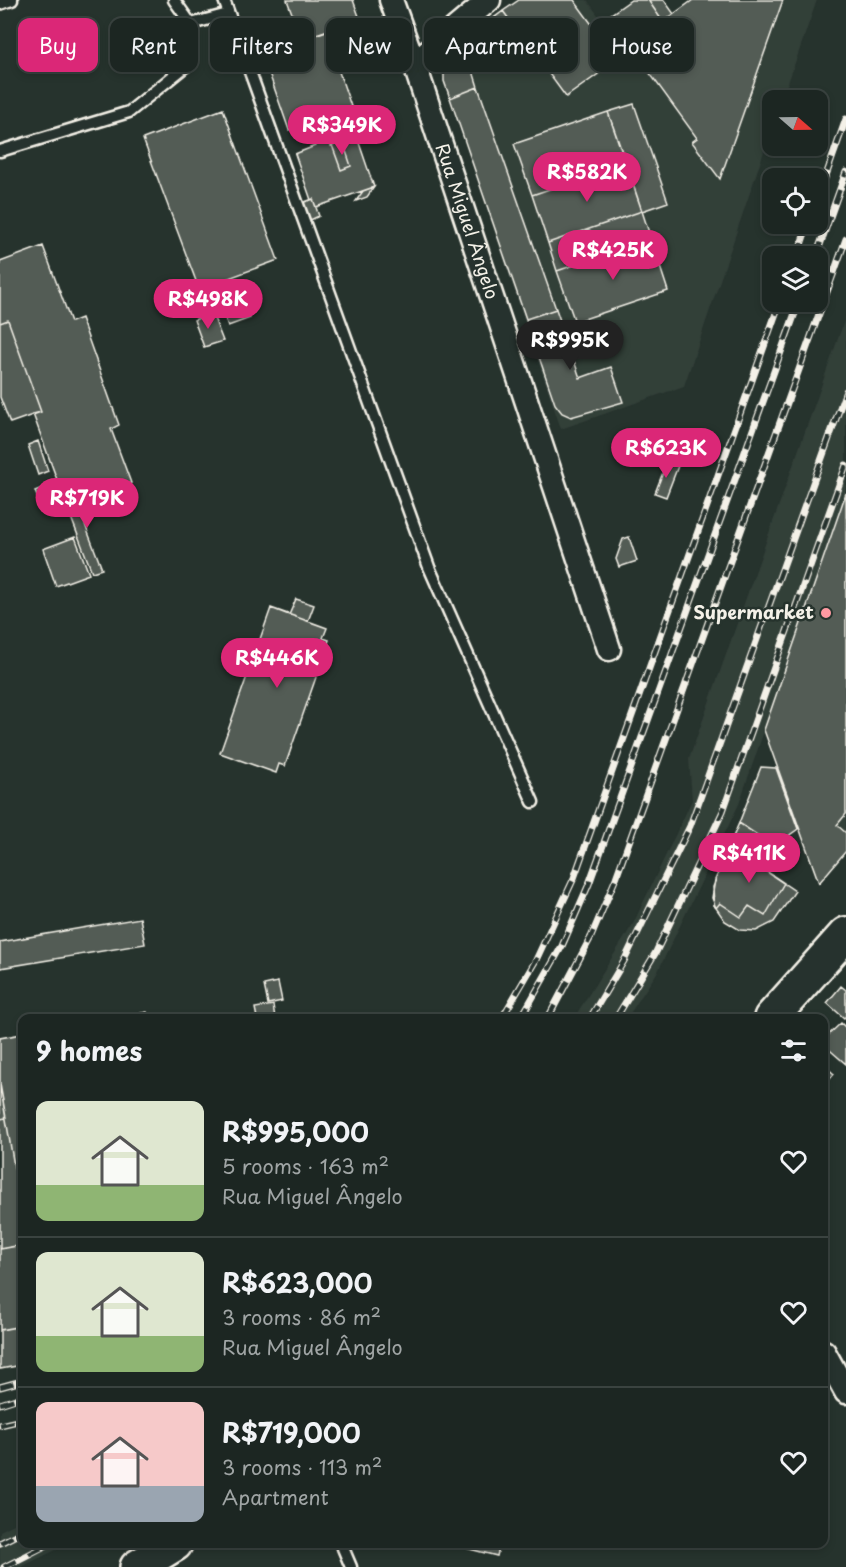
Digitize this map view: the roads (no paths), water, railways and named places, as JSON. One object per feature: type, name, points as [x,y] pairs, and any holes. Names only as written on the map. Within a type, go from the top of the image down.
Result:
[{"type":"main road","points":[[775,1014],[846,934]]},
{"type":"main road","points":[[137,1567],[168,1548]]},
{"type":"street","name":"Rua Miguel Ângelo","points":[[391,0],[609,649]]},
{"type":"street","points":[[414,63],[489,0]]},
{"type":"street","points":[[828,1357],[842,1375]]},
{"type":"lane","points":[[0,4],[12,0]]},
{"type":"lane","points":[[174,0],[187,18]]},
{"type":"lane","points":[[224,0],[429,567],[533,802]]},
{"type":"lane","points":[[198,22],[228,14]]},
{"type":"lane","points":[[0,151],[129,112],[179,72]]},
{"type":"lane","points":[[343,1548],[351,1567]]},
{"type":"railway","points":[[828,170],[846,119]]},
{"type":"railway","points":[[820,246],[846,172]]},
{"type":"railway","points":[[800,246],[805,234]]},
{"type":"railway","points":[[550,1014],[591,937],[616,878],[846,239]]},
{"type":"railway","points":[[504,1014],[536,960],[574,878],[776,312]]},
{"type":"railway","points":[[523,1014],[562,946],[589,884],[795,312]]},
{"type":"railway","points":[[592,1014],[624,961],[690,826],[846,391]]},
{"type":"railway","points":[[618,1014],[656,952],[723,811],[846,465]]},
{"type":"railway","points":[[0,1387],[18,1382]]},
{"type":"railway","points":[[0,1404],[18,1398]]},
{"type":"railway","points":[[0,1425],[18,1421]]},
{"type":"railway","points":[[0,1543],[18,1534]]},
{"type":"railway","points":[[4,1567],[41,1548]]},
{"type":"place","name":"Supermarket","points":[[826,613]]}]
